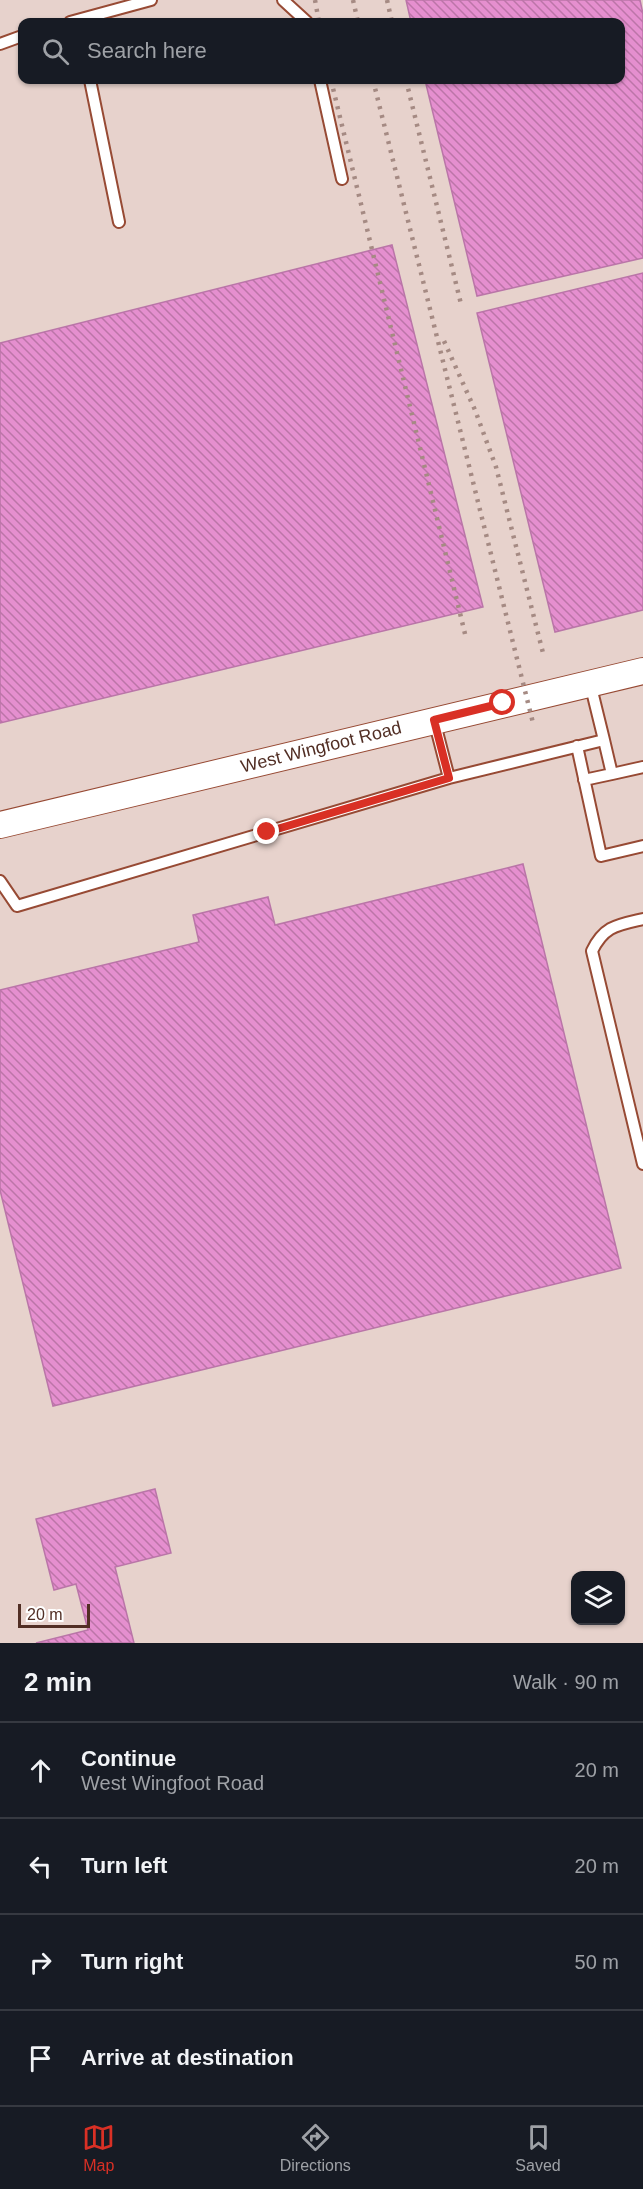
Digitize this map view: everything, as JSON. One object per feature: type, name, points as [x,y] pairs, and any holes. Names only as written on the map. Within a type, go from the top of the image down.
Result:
[{"type":"street","name":"West Wingfoot Road","points":[[0,825],[643,671]]},
{"type":"lane","points":[[85,18],[151,0]]},
{"type":"lane","points":[[283,0],[303,18]]},
{"type":"lane","points":[[0,44],[18,37]]},
{"type":"lane","points":[[91,84],[119,222]]},
{"type":"lane","points":[[321,84],[342,179]]},
{"type":"lane","points":[[590,683],[612,774]]},
{"type":"lane","points":[[434,720],[449,778]]},
{"type":"lane","points":[[0,881],[17,906],[449,778],[604,740]]},
{"type":"lane","points":[[577,746],[601,856],[643,846]]},
{"type":"lane","points":[[584,780],[643,767]]},
{"type":"lane","points":[[643,919],[615,925],[598,938],[592,951],[643,1164]]},
{"type":"shaded area","points":[[0,0],[643,0],[643,1643],[0,1643]]},
{"type":"building","points":[[406,0],[640,0],[643,14],[643,258],[477,296],[426,84],[625,84],[625,18],[410,18]]},
{"type":"building","points":[[392,245],[483,607],[0,723],[0,343]]},
{"type":"building","points":[[643,273],[643,610],[555,632],[477,313]]},
{"type":"building","points":[[523,864],[621,1268],[53,1406],[0,1190],[0,990],[199,942],[193,915],[268,897],[275,925]]},
{"type":"building","points":[[155,1489],[171,1553],[115,1567],[134,1643],[36,1643],[88,1630],[76,1584],[54,1590],[36,1519]]},
{"type":"railway","points":[[315,0],[318,18]]},
{"type":"railway","points":[[353,0],[357,18]]},
{"type":"railway","points":[[387,0],[391,18]]},
{"type":"railway","points":[[332,84],[466,638]]},
{"type":"railway","points":[[374,84],[533,723]]},
{"type":"railway","points":[[407,84],[461,304]]},
{"type":"railway","points":[[444,341],[475,410],[496,467],[544,657]]},
{"type":"route","points":[[267,832],[449,778],[434,720],[503,703]]}]
